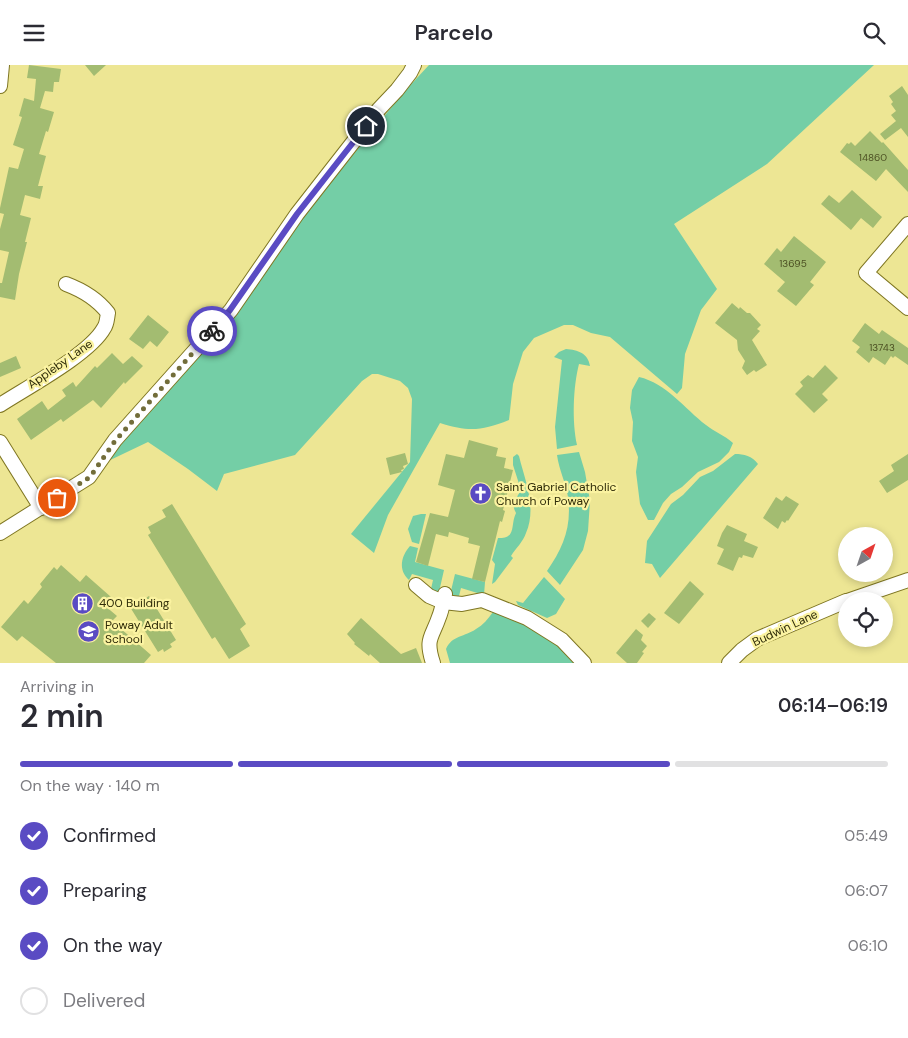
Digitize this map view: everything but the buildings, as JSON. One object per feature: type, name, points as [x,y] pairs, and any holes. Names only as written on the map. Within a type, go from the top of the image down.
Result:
[{"type":"street","points":[[0,86],[2,65]]},
{"type":"street","points":[[0,533],[90,477],[115,441],[230,310],[297,214],[379,109],[397,90],[414,65]]},
{"type":"street","points":[[908,224],[866,273],[908,308]]},
{"type":"street","name":"Appleby Lane","points":[[0,405],[69,361],[95,340],[105,327],[108,313],[103,307],[79,289],[66,284]]},
{"type":"street","points":[[0,442],[41,508]]},
{"type":"street","name":"Budwin Lane","points":[[873,592],[908,580]]},
{"type":"street","points":[[416,585],[429,596],[444,597],[462,604],[482,600],[532,621],[555,634],[584,663]]},
{"type":"street","points":[[433,663],[430,637],[439,618],[444,597]]},
{"type":"street","name":"Budwin Lane","points":[[729,663],[757,639],[838,604]]},
{"type":"green space","points":[[429,65],[874,65],[767,164],[674,224],[717,289],[701,310],[685,354],[682,388],[677,394],[610,337],[591,333],[573,325],[564,325],[534,338],[523,352],[513,384],[509,420],[475,429],[459,428],[440,423],[388,515],[374,553],[351,534],[410,462],[412,399],[408,388],[400,381],[372,374],[362,381],[295,455],[224,474],[217,491],[148,442],[104,463],[403,93]]},
{"type":"green space","points":[[566,349],[575,350],[585,355],[590,366],[579,364],[577,373],[574,415],[577,445],[557,449],[555,427],[562,360],[554,357]]},
{"type":"green space","points":[[639,377],[649,380],[667,391],[698,419],[733,443],[729,452],[719,462],[698,472],[682,487],[671,494],[663,503],[654,520],[648,520],[640,504],[636,472],[638,457],[632,441],[633,422],[630,408],[632,390]]},
{"type":"green space","points":[[579,452],[590,501],[588,531],[583,550],[560,585],[547,571],[562,545],[569,518],[568,497],[557,455]]},
{"type":"green space","points":[[517,454],[529,494],[529,523],[523,539],[511,556],[513,558],[492,584],[495,564],[492,560],[498,538],[508,536],[512,530],[516,513],[514,504],[521,490],[513,465],[513,457]]},
{"type":"green space","points":[[735,454],[748,456],[758,464],[660,578],[652,564],[645,563],[647,541],[671,504],[683,495],[700,477],[713,471]]},
{"type":"green space","points":[[426,514],[419,544],[412,542],[408,529],[413,516]]},
{"type":"green space","points":[[410,546],[418,548],[415,562],[444,570],[439,592],[431,589],[433,580],[412,574],[409,580],[403,572],[404,554]]},
{"type":"green space","points":[[455,574],[485,582],[484,595],[461,588],[459,596],[450,595]]},
{"type":"green space","points":[[544,577],[565,599],[556,614],[547,618],[518,605],[516,601],[523,603]]},
{"type":"green space","points":[[493,612],[526,624],[556,643],[576,663],[450,663],[446,649],[449,644],[479,627]]},
{"type":"way so far","points":[[57,498],[90,477],[115,441],[212,331]]},
{"type":"place","name":"Saint Gabriel Catholic Church of Poway","points":[[480,494]]},
{"type":"place","name":"400 Building","points":[[83,603]]},
{"type":"place","name":"Poway Adult School","points":[[89,632]]},
{"type":"route","points":[[212,331],[230,310],[297,214],[366,126]]}]
